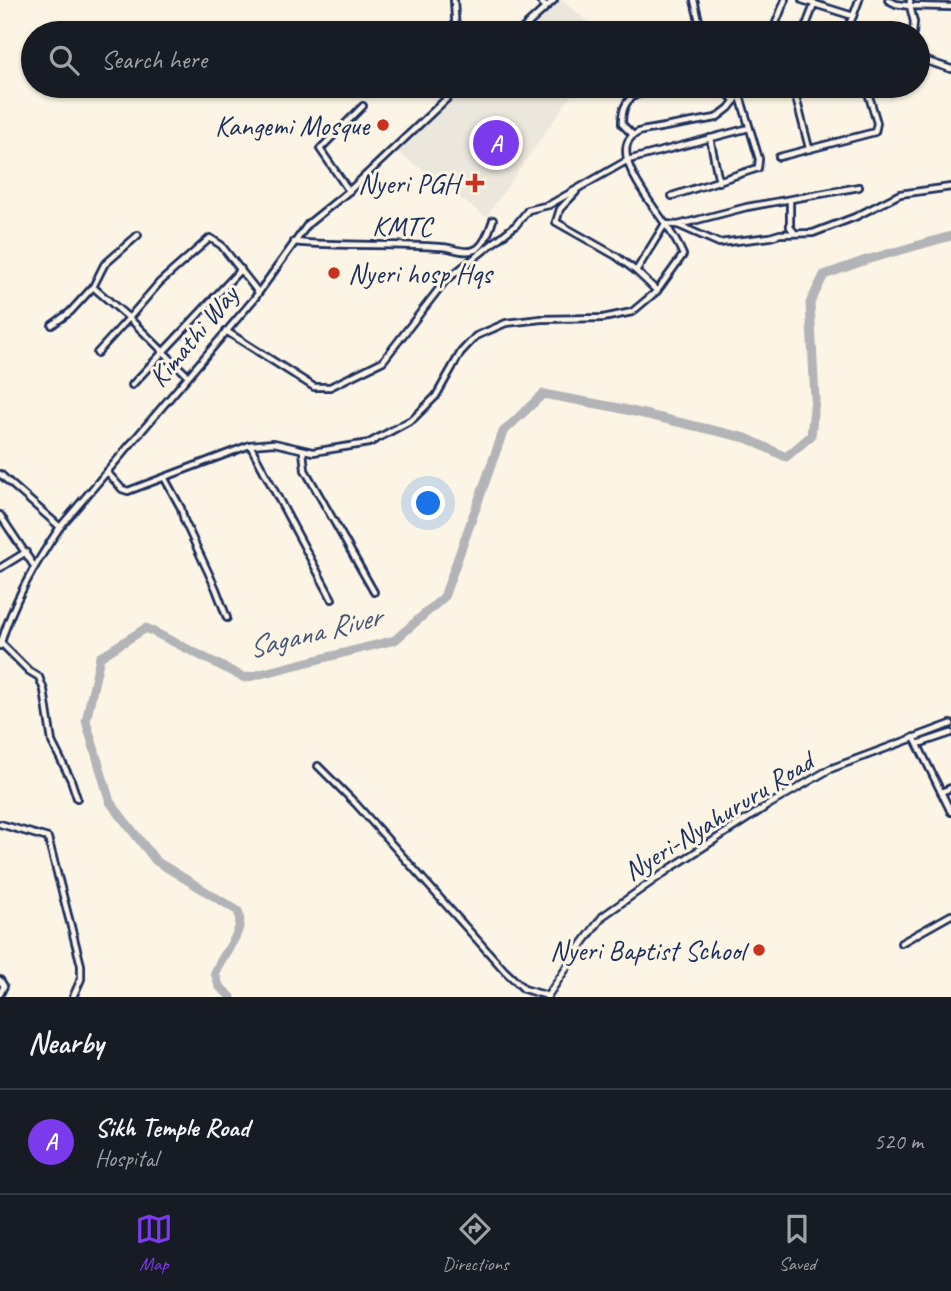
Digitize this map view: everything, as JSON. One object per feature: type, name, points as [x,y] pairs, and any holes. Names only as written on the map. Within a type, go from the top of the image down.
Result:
[{"type":"main road","name":"Nyeri-Nyahururu Road","points":[[547,997],[596,925],[612,909],[725,832],[815,776],[844,762],[951,724]]},
{"type":"street","points":[[454,0],[455,21]]},
{"type":"street","points":[[539,0],[546,8]]},
{"type":"street","points":[[531,21],[554,0]]},
{"type":"street","points":[[694,0],[699,21]]},
{"type":"street","points":[[777,21],[785,0]]},
{"type":"street","points":[[802,0],[853,16]]},
{"type":"street","points":[[851,21],[859,0]]},
{"type":"street","points":[[888,0],[895,4],[951,7]]},
{"type":"street","points":[[910,3],[914,21]]},
{"type":"street","points":[[808,21],[814,5]]},
{"type":"street","points":[[930,62],[951,69]]},
{"type":"street","name":"Kimathi Way","points":[[1,645],[11,614],[34,566],[60,527],[258,292],[308,224],[349,191],[447,98]]},
{"type":"street","points":[[632,98],[628,100],[623,111],[622,124],[633,135]]},
{"type":"street","points":[[732,98],[735,101]]},
{"type":"street","points":[[107,472],[122,489],[128,491],[250,445],[274,443],[313,453],[360,446],[412,419],[443,386],[461,352],[475,336],[484,331],[506,323],[619,316],[632,312],[657,291],[682,255],[666,223],[645,198],[628,159],[625,148],[627,141],[633,135],[709,120],[723,114],[737,98]]},
{"type":"street","points":[[672,196],[758,168],[759,159],[740,98]]},
{"type":"street","points":[[796,98],[809,148]]},
{"type":"street","points":[[779,157],[871,134],[877,130],[877,123],[870,98]]},
{"type":"street","points":[[349,191],[320,149],[363,106]]},
{"type":"street","points":[[226,331],[314,387],[330,387],[383,361],[444,281],[516,225],[527,210],[549,205],[628,159],[749,128]]},
{"type":"street","points":[[710,138],[719,182]]},
{"type":"street","points":[[582,186],[560,209],[556,222],[615,256],[657,291]]},
{"type":"street","points":[[678,225],[747,207],[859,187]]},
{"type":"street","points":[[666,223],[678,225],[719,243],[814,233],[900,194],[951,187]]},
{"type":"street","points":[[790,200],[790,227],[796,233]]},
{"type":"street","name":"KMTC","points":[[293,242],[443,247],[468,251],[477,248],[488,234],[493,220]]},
{"type":"street","points":[[636,271],[666,223]]},
{"type":"street","points":[[52,325],[93,287],[104,265],[138,235]]},
{"type":"street","points":[[97,354],[159,283],[210,238],[216,239],[222,245],[258,292]]},
{"type":"street","points":[[132,385],[241,269]]},
{"type":"street","points":[[93,287],[187,375]]},
{"type":"street","points":[[250,445],[332,599]]},
{"type":"street","points":[[303,451],[304,470],[374,592]]},
{"type":"street","points":[[0,474],[60,527]]},
{"type":"street","points":[[165,479],[181,508],[227,618]]},
{"type":"street","points":[[0,515],[34,566]]},
{"type":"street","points":[[0,568],[26,552]]},
{"type":"street","points":[[1,645],[39,677],[44,691],[52,742],[77,797]]},
{"type":"street","points":[[918,744],[951,733]]},
{"type":"street","points":[[914,736],[951,812]]},
{"type":"street","points":[[318,766],[389,840],[505,971],[524,989],[547,997]]},
{"type":"street","points":[[941,792],[951,788]]},
{"type":"street","points":[[0,824],[48,838],[81,965],[80,979],[73,997]]},
{"type":"street","points":[[901,943],[951,915]]},
{"type":"street","points":[[0,980],[4,986],[0,994]]},
{"type":"shaded area","points":[[554,0],[562,0],[587,21],[532,21]]},
{"type":"shaded area","name":"Nyeri PGH","points":[[450,98],[570,98],[486,217],[395,150]]},
{"type":"waterway","name":"Sagana River","points":[[231,997],[219,986],[215,973],[239,927],[238,911],[156,861],[110,802],[86,721],[100,657],[146,628],[245,678],[395,640],[444,597],[503,432],[543,394],[614,407],[746,438],[786,457],[811,436],[815,399],[810,303],[824,275],[951,236]]},
{"type":"place","name":"Kangemi Mosque","points":[[383,125]]},
{"type":"place","name":"Sikh Temple Road","points":[[496,143]]},
{"type":"place","name":"Nyeri PGH","points":[[475,183]]},
{"type":"place","name":"Nyeri hosp Hqs","points":[[334,273]]},
{"type":"place","name":"Nyeri Baptist School","points":[[759,950]]}]
